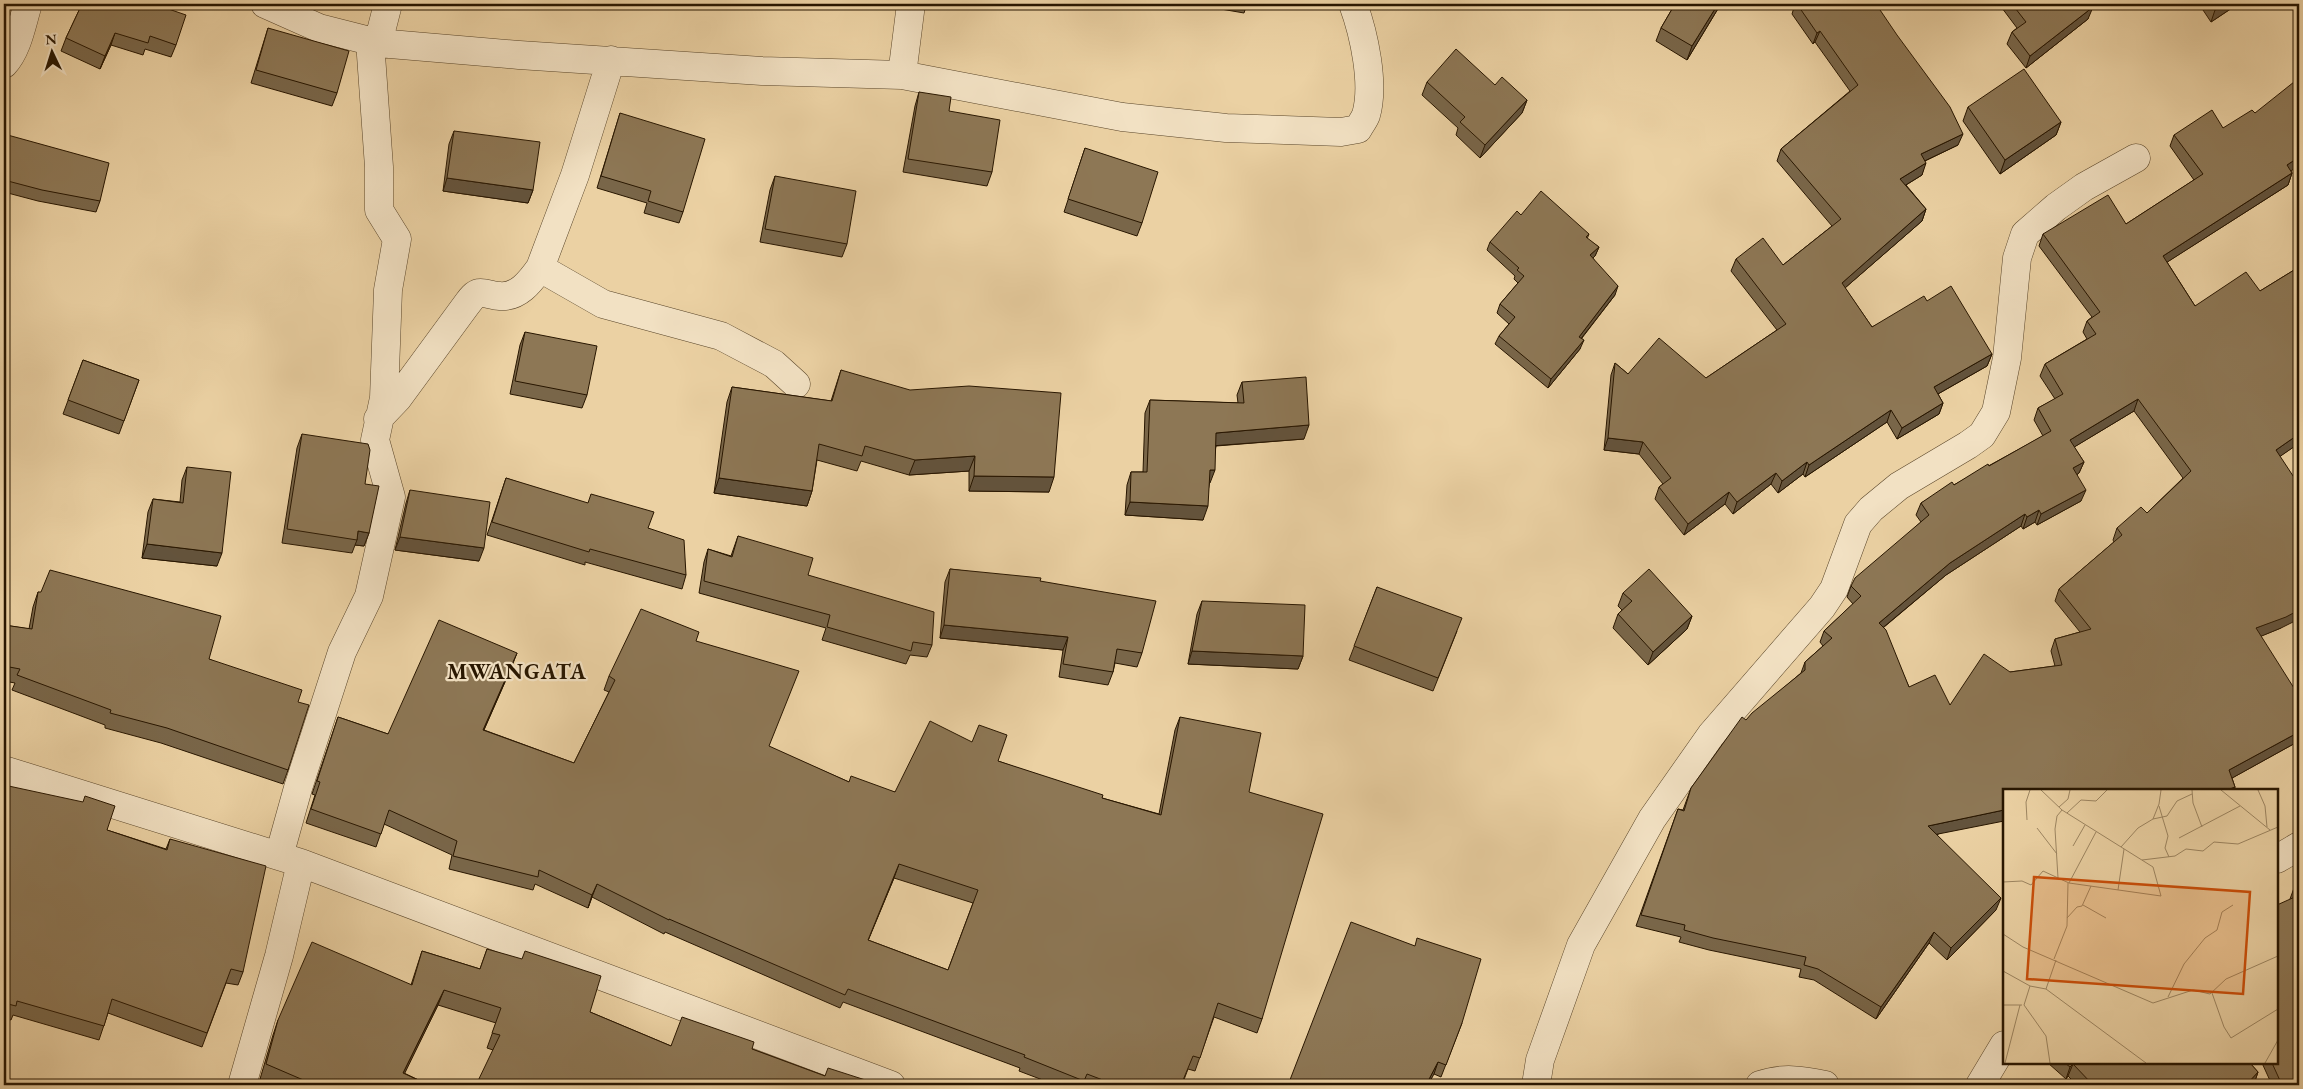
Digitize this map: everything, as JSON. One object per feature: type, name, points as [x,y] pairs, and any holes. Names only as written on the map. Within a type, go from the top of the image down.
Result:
[{"type":"street","points":[[4,64],[9,59],[16,42],[28,4]]},
{"type":"street","points":[[264,4],[319,28],[374,42],[519,55],[762,71],[902,76],[1122,117],[1226,128],[1341,132],[1358,128],[1366,116],[1369,86],[1361,25],[1353,4]]},
{"type":"street","points":[[242,1085],[279,956],[298,788],[342,652],[369,596],[391,497],[375,440],[378,418],[384,398],[388,290],[397,239],[382,216],[378,200],[379,166],[374,42],[388,4]]},
{"type":"street","points":[[902,76],[911,4]]},
{"type":"street","points":[[378,418],[398,398],[466,304],[476,294],[510,295],[522,290],[540,268],[575,176],[611,60]]},
{"type":"street","points":[[1536,1085],[1540,1060],[1581,945],[1652,819],[1711,735],[1822,606],[1834,589],[1858,524],[1871,509],[1899,486],[1982,435],[1996,412],[2008,358],[2017,258],[2025,234],[2084,186],[2136,158]]},
{"type":"street","points":[[540,268],[603,304],[721,336],[774,364],[796,384]]},
{"type":"street","points":[[4,770],[290,860],[891,1085]]},
{"type":"street","points":[[2278,858],[2299,846]]},
{"type":"street","points":[[1980,1085],[2003,1047]]},
{"type":"street","points":[[1760,1085],[1772,1081],[1798,1079],[1825,1085]]},
{"type":"building","points":[[82,4],[154,4],[186,15],[176,45],[150,36],[148,43],[115,33],[105,56],[66,38]]},
{"type":"building","points":[[1675,4],[1718,4],[1692,46],[1661,28]]},
{"type":"building","points":[[1797,4],[1876,4],[1950,107],[1963,134],[1921,154],[1926,163],[1900,179],[1926,209],[1842,283],[1872,327],[1924,296],[1927,301],[1951,286],[1992,354],[1934,387],[1943,403],[1902,428],[1891,410],[1809,465],[1807,462],[1782,481],[1776,473],[1737,502],[1729,492],[1688,524],[1659,487],[1671,478],[1643,442],[1608,438],[1615,363],[1628,374],[1659,338],[1706,378],[1786,324],[1736,259],[1763,238],[1783,265],[1841,219],[1781,149],[1858,85],[1820,31],[1817,33]]},
{"type":"building","points":[[2012,4],[2090,4],[2093,7],[2030,56],[2012,32],[2026,22]]},
{"type":"building","points":[[2211,4],[2224,4],[2215,10]]},
{"type":"building","points":[[268,28],[349,51],[337,93],[256,70]]},
{"type":"building","points":[[1456,49],[1495,85],[1502,77],[1527,100],[1485,145],[1460,122],[1465,117],[1427,82]]},
{"type":"building","points":[[2024,69],[2061,122],[2005,160],[1968,107]]},
{"type":"building","points":[[2299,78],[2299,157],[2287,165],[2292,173],[2163,256],[2195,306],[2246,272],[2260,291],[2299,267],[2299,417],[2294,421],[2299,428],[2299,434],[2276,450],[2299,485],[2299,610],[2256,628],[2299,696],[2299,732],[2229,770],[2235,787],[2230,789],[2003,789],[2003,810],[1928,826],[2001,898],[1951,948],[1934,932],[1881,1007],[1818,969],[1804,965],[1806,957],[1713,938],[1684,930],[1685,925],[1641,915],[1678,809],[1684,811],[1691,788],[1742,717],[1746,720],[1805,670],[1805,662],[1832,638],[1824,631],[1861,596],[1851,586],[1855,578],[1929,515],[1921,503],[1952,482],[1954,485],[1988,464],[1989,466],[2051,431],[2038,408],[2063,394],[2045,364],[2096,334],[2087,321],[2100,312],[2043,234],[2108,195],[2126,224],[2203,174],[2174,135],[2212,110],[2223,128],[2252,110],[2255,113]],"holes":[[[2138,399],[2191,471],[2147,513],[2141,507],[2117,528],[2122,535],[2059,589],[2091,629],[2055,639],[2062,665],[2010,672],[1984,654],[1950,705],[1935,675],[1909,687],[1886,630],[1879,623],[1950,563],[2025,514],[2027,517],[2039,510],[2041,514],[2086,490],[2073,468],[2084,462],[2070,440]]]},
{"type":"building","points":[[919,92],[951,97],[949,111],[1000,120],[992,172],[908,159]]},
{"type":"building","points":[[620,113],[705,139],[683,212],[648,201],[651,191],[601,176]]},
{"type":"building","points":[[454,131],[540,142],[533,190],[447,178]]},
{"type":"building","points":[[4,134],[109,163],[100,201],[42,190],[4,180]]},
{"type":"building","points":[[1085,148],[1158,172],[1142,223],[1068,199]]},
{"type":"building","points":[[775,176],[856,191],[847,244],[765,229]]},
{"type":"building","points":[[1541,191],[1589,234],[1586,237],[1599,247],[1590,255],[1618,286],[1579,337],[1584,340],[1551,379],[1499,336],[1515,317],[1500,304],[1524,276],[1517,270],[1519,268],[1490,242],[1517,211],[1521,215]]},
{"type":"building","points":[[525,332],[597,346],[587,395],[515,381]]},
{"type":"building","points":[[83,360],[139,380],[124,421],[68,400]]},
{"type":"building","points":[[841,370],[910,390],[969,386],[1061,393],[1054,477],[974,476],[975,456],[915,460],[865,446],[862,456],[819,444],[812,491],[719,478],[732,387],[832,401]]},
{"type":"building","points":[[1306,377],[1309,425],[1216,433],[1215,470],[1210,470],[1208,506],[1130,502],[1131,472],[1147,472],[1150,400],[1244,403],[1242,382]]},
{"type":"building","points":[[302,434],[368,444],[370,450],[365,484],[379,486],[369,533],[358,531],[357,540],[287,529]]},
{"type":"building","points":[[187,467],[231,472],[222,553],[147,544],[153,499],[183,503]]},
{"type":"building","points":[[506,478],[588,503],[591,494],[654,512],[648,528],[684,540],[686,575],[590,549],[589,552],[492,522]]},
{"type":"building","points":[[410,490],[490,502],[484,548],[400,537]]},
{"type":"building","points":[[738,536],[813,558],[808,575],[934,612],[932,645],[913,642],[911,651],[827,627],[830,615],[704,581],[708,549],[732,557]]},
{"type":"building","points":[[950,569],[1041,578],[1040,581],[1156,601],[1142,653],[1117,649],[1113,672],[1063,664],[1068,637],[944,625]]},
{"type":"building","points":[[1649,569],[1692,616],[1653,652],[1618,614],[1632,601],[1623,593]]},
{"type":"building","points":[[50,570],[221,616],[209,659],[302,690],[298,702],[309,705],[288,770],[167,728],[110,713],[111,710],[17,675],[20,669],[4,666],[4,625],[32,629],[38,592],[41,592]]},
{"type":"building","points":[[1377,587],[1462,618],[1438,678],[1354,646]]},
{"type":"building","points":[[1202,601],[1305,605],[1303,656],[1192,651]]},
{"type":"building","points":[[641,609],[699,632],[696,641],[799,671],[769,746],[849,782],[851,776],[895,792],[930,721],[972,742],[979,725],[1007,735],[998,761],[1103,795],[1102,798],[1161,815],[1180,717],[1261,733],[1249,792],[1323,814],[1262,1019],[1218,1003],[1200,1058],[1193,1056],[1181,1085],[1116,1085],[1087,1074],[1084,1081],[1024,1057],[1025,1055],[848,989],[845,995],[669,920],[597,884],[592,895],[539,870],[538,877],[453,856],[457,841],[389,810],[381,834],[311,809],[320,782],[317,781],[338,717],[388,734],[439,620],[517,653],[483,730],[574,763],[615,680],[609,676]],"holes":[[[899,864],[978,890],[948,970],[868,940]]]},
{"type":"building","points":[[4,785],[83,802],[85,796],[115,806],[107,830],[167,850],[170,839],[266,866],[243,972],[231,969],[207,1033],[112,999],[104,1026],[17,1001],[16,1006],[4,1003]]},
{"type":"building","points":[[2299,886],[2299,1031],[2294,1035],[2299,1040],[2299,1085],[2282,1085],[2272,1064],[2278,1064],[2278,905],[2297,896],[2294,888]]},
{"type":"building","points":[[1351,922],[1415,946],[1417,938],[1481,959],[1462,1023],[1446,1065],[1438,1062],[1426,1085],[1288,1085]]},
{"type":"building","points":[[312,942],[412,985],[422,951],[480,969],[487,949],[522,959],[525,951],[601,976],[590,1012],[671,1046],[682,1017],[754,1042],[752,1049],[825,1076],[828,1068],[881,1085],[476,1085],[500,1035],[492,1033],[501,1008],[444,990],[403,1073],[429,1085],[315,1085],[266,1064],[278,1020]]},
{"type":"building","points":[[2073,1064],[2251,1064],[2258,1072],[2246,1085],[2093,1085]]},
{"type":"district","name":"MWANGATA","points":[[517,671]]}]
